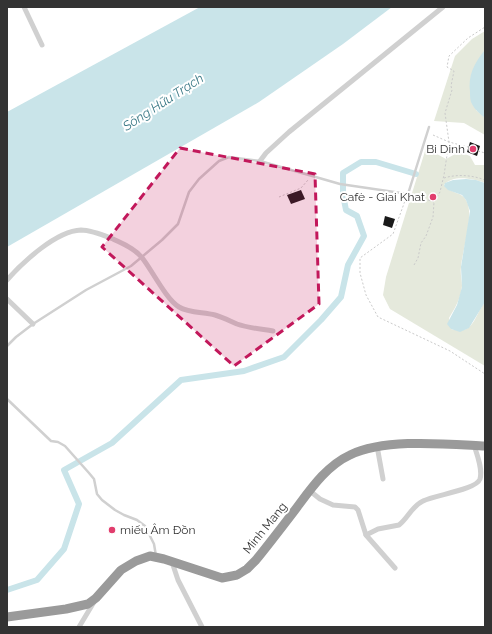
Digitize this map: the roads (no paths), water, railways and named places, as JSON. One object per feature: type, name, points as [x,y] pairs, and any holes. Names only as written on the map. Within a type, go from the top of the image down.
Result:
[{"type":"highway","name":"Minh Mang","points":[[7,617],[66,609],[88,604],[96,598],[121,570],[136,560],[150,556],[171,561],[222,578],[237,575],[247,570],[256,560],[330,468],[349,455],[377,446],[423,444],[485,446]]},
{"type":"street","points":[[24,7],[42,45]]},
{"type":"street","points":[[260,161],[266,153],[289,132],[443,7]]},
{"type":"street","points":[[7,280],[41,248],[64,235],[79,230],[89,231],[109,237],[131,248],[142,257],[172,300],[179,307],[215,315],[244,326],[273,331]]},
{"type":"street","points":[[7,299],[33,324]]},
{"type":"street","points":[[366,535],[378,529],[399,525],[417,504],[422,501],[475,484],[480,478],[480,469],[474,445]]},
{"type":"street","points":[[377,446],[383,479]]},
{"type":"street","points":[[310,491],[320,499],[333,505],[354,507],[358,510],[366,535],[395,568]]},
{"type":"street","points":[[171,561],[180,584],[202,627]]},
{"type":"street","points":[[79,627],[96,598]]},
{"type":"lane","points":[[7,346],[33,324],[86,290],[131,266],[162,240],[178,224],[189,192],[199,179],[219,161],[229,157],[260,161],[340,184],[408,194],[429,127]]},
{"type":"lane","points":[[7,399],[51,441],[58,442],[65,446],[92,476],[97,494],[102,500],[124,515],[141,522],[145,526],[154,544],[156,557]]},
{"type":"water","name":"Sông Hữu Trạch","points":[[200,7],[392,7],[343,44],[259,102],[7,247],[7,112]]},
{"type":"water","points":[[484,51],[485,118],[476,110],[471,103],[470,98],[470,80],[472,70]]},
{"type":"water","points":[[466,179],[485,183],[485,302],[469,328],[460,332],[451,329],[447,324],[457,305],[462,287],[461,267],[470,211],[466,200],[462,195],[448,190],[444,186],[445,183],[453,180]]},
{"type":"waterway","points":[[7,590],[37,580],[64,549],[79,504],[64,470],[112,443],[181,380],[244,371],[284,357],[321,320],[341,297],[348,265],[364,236],[357,216],[346,210],[343,195],[343,173],[361,162],[376,162],[416,174]]},
{"type":"place","name":"Bi Dinh","points":[[473,149]]},
{"type":"place","name":"Cafè - Giai Khat","points":[[433,197]]},
{"type":"place","name":"miếu Âm Đồn","points":[[112,530]]}]
